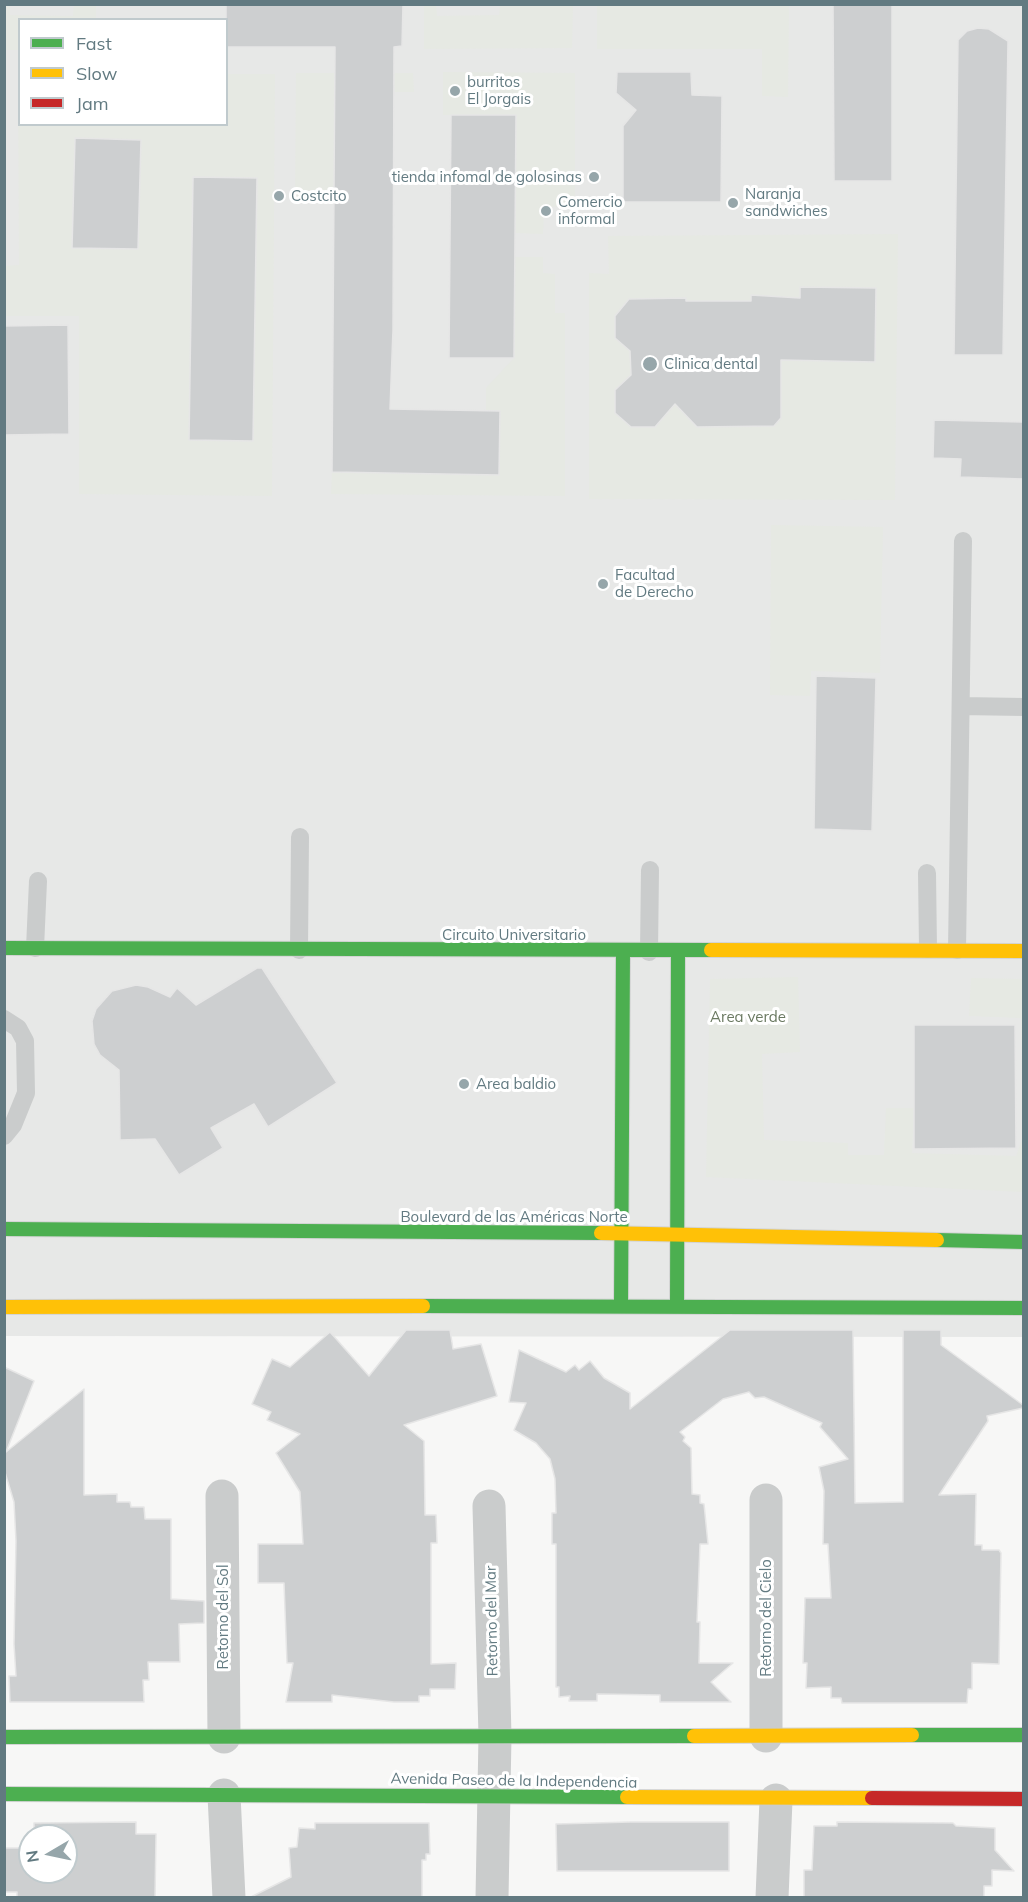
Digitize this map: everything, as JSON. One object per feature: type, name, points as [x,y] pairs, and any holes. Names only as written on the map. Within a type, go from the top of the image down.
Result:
[{"type":"street","name":"Circuito Universitario","points":[[4,948],[622,952],[1023,951]]},
{"type":"street","points":[[621,1305],[622,952]]},
{"type":"street","points":[[677,1306],[678,952]]},
{"type":"street","name":"Boulevard de las Américas Norte","points":[[4,1229],[677,1234],[1023,1242]]},
{"type":"street","points":[[4,1307],[621,1305],[1023,1308]]},
{"type":"street","name":"Retorno del Sol","points":[[222,1496],[224,1737]]},
{"type":"street","name":"Retorno del Cielo","points":[[766,1500],[766,1736]]},
{"type":"street","name":"Retorno del Mar","points":[[489,1506],[495,1736],[492,1898]]},
{"type":"street","points":[[4,1737],[1023,1735]]},
{"type":"street","name":"Avenida Paseo de la Independencia","points":[[4,1794],[776,1800],[1023,1799]]},
{"type":"street","points":[[224,1795],[229,1898]]},
{"type":"street","points":[[772,1898],[776,1800]]},
{"type":"lane","points":[[957,950],[963,541]]},
{"type":"lane","points":[[961,706],[1023,707]]},
{"type":"lane","points":[[299,950],[300,837]]},
{"type":"lane","points":[[649,952],[650,870]]},
{"type":"lane","points":[[927,873],[928,950]]},
{"type":"lane","points":[[35,948],[38,882]]},
{"type":"lane","points":[[4,1020],[18,1028],[25,1041],[26,1093],[13,1125],[4,1136]]},
{"type":"shaded area","points":[[5,5],[1023,5],[1023,1337],[5,1336]]},
{"type":"green space","points":[[5,4],[10,5],[10,15],[73,16],[74,5],[96,5],[96,18],[18,18],[18,50],[5,50]]},
{"type":"green space","points":[[424,5],[436,5],[437,16],[499,15],[500,5],[573,5],[572,48],[424,49]]},
{"type":"green space","points":[[597,5],[789,5],[788,97],[762,96],[762,49],[597,49]]},
{"type":"green space","points":[[443,72],[575,73],[575,206],[544,207],[543,234],[515,233],[516,115],[443,115]]},
{"type":"green space","points":[[296,73],[413,73],[414,92],[335,92],[334,201],[295,201]]},
{"type":"green space","points":[[228,74],[275,74],[272,496],[79,494],[79,316],[5,316],[4,266],[19,265],[18,126],[228,126]]},
{"type":"green space","points":[[898,234],[895,500],[589,499],[589,273],[609,274],[608,236]]},
{"type":"green space","points":[[515,257],[543,257],[543,273],[555,274],[555,313],[565,313],[565,496],[331,494],[332,472],[498,475],[500,411],[486,410],[486,388],[514,358]]},
{"type":"green space","points":[[771,525],[883,527],[880,673],[811,671],[810,696],[770,695]]},
{"type":"green space","name":"Area verde","points":[[798,977],[800,1052],[762,1054],[764,1140],[848,1143],[848,1155],[884,1155],[886,1108],[914,1108],[912,1153],[1016,1156],[1023,1137],[1023,1192],[706,1177],[710,979]]},
{"type":"green space","points":[[971,978],[1023,979],[1023,1131],[1021,1018],[969,1016]]},
{"type":"building","points":[[226,4],[403,4],[402,46],[394,47],[393,330],[390,409],[500,411],[499,475],[332,472],[335,47],[228,47],[228,18],[226,18]]},
{"type":"building","points":[[833,4],[892,4],[892,181],[834,181]]},
{"type":"building","points":[[978,28],[989,29],[1008,41],[1003,355],[954,355],[958,40],[967,31]]},
{"type":"building","points":[[617,72],[691,72],[692,95],[722,96],[721,202],[623,202],[623,126],[636,110],[616,93]]},
{"type":"building","points":[[451,115],[516,115],[514,358],[449,358]]},
{"type":"building","points":[[75,138],[141,140],[138,249],[72,248]]},
{"type":"building","points":[[193,177],[257,178],[253,441],[189,440]]},
{"type":"building","points":[[800,287],[876,288],[875,362],[781,360],[781,418],[774,426],[697,427],[675,404],[655,427],[631,427],[615,413],[615,390],[631,375],[630,351],[615,338],[615,316],[629,299],[686,298],[686,301],[751,301],[751,295],[800,298]]},
{"type":"building","points":[[68,325],[69,434],[4,435],[4,326]]},
{"type":"building","points":[[934,420],[1023,422],[1023,479],[960,477],[961,459],[933,458]]},
{"type":"building","points":[[816,676],[876,678],[872,831],[814,829]]},
{"type":"building","points":[[257,968],[262,968],[337,1083],[268,1127],[254,1104],[211,1128],[223,1148],[179,1175],[155,1139],[120,1140],[119,1070],[100,1055],[94,1044],[92,1021],[96,1009],[112,991],[136,985],[148,987],[170,997],[177,988],[196,1005]]},
{"type":"building","points":[[914,1025],[1015,1025],[1016,1148],[914,1149]]},
{"type":"building","points":[[406,1330],[450,1330],[453,1349],[481,1344],[497,1396],[404,1425],[424,1441],[425,1515],[436,1515],[437,1543],[431,1543],[431,1664],[456,1663],[455,1689],[430,1689],[430,1696],[419,1696],[419,1702],[394,1702],[332,1695],[332,1702],[286,1702],[293,1663],[287,1663],[284,1583],[258,1583],[258,1544],[303,1544],[300,1492],[276,1453],[300,1434],[267,1420],[271,1412],[252,1404],[272,1359],[290,1367],[330,1332],[369,1376]]},
{"type":"building","points":[[730,1330],[853,1330],[855,1503],[903,1502],[903,1330],[941,1330],[941,1345],[1023,1405],[1023,1408],[987,1416],[988,1421],[939,1495],[976,1494],[975,1545],[982,1545],[982,1550],[999,1550],[1001,1553],[999,1664],[972,1663],[972,1689],[968,1689],[967,1703],[842,1703],[841,1698],[831,1698],[831,1687],[806,1688],[807,1663],[803,1663],[805,1598],[831,1598],[828,1544],[823,1544],[824,1491],[819,1467],[848,1459],[820,1427],[822,1423],[764,1397],[755,1398],[749,1392],[723,1399],[680,1432],[685,1437],[683,1441],[691,1448],[692,1494],[700,1495],[700,1503],[704,1504],[708,1544],[700,1544],[697,1622],[700,1622],[699,1663],[733,1663],[711,1682],[731,1702],[660,1702],[660,1695],[597,1694],[597,1701],[569,1701],[570,1696],[559,1697],[559,1687],[556,1687],[556,1544],[552,1544],[552,1513],[556,1513],[555,1479],[550,1459],[536,1443],[514,1430],[526,1403],[509,1402],[519,1350],[566,1372],[575,1365],[579,1370],[590,1361],[604,1378],[630,1393],[630,1409]]},
{"type":"building","points":[[4,1367],[34,1381],[6,1452],[84,1389],[84,1495],[117,1494],[117,1502],[130,1502],[131,1507],[144,1507],[145,1519],[171,1519],[171,1599],[204,1601],[204,1623],[179,1624],[180,1662],[148,1662],[149,1680],[143,1680],[144,1702],[10,1702],[9,1676],[16,1676],[14,1644],[16,1541],[14,1502],[4,1469]]},
{"type":"building","points":[[136,1822],[136,1834],[156,1834],[155,1898],[17,1898],[17,1892],[4,1892],[4,1848],[18,1848],[18,1884],[78,1884],[78,1824],[34,1823]]},
{"type":"building","points":[[729,1822],[729,1871],[557,1871],[556,1824]]},
{"type":"building","points":[[837,1822],[953,1823],[956,1826],[995,1828],[995,1850],[1014,1871],[992,1870],[992,1886],[984,1886],[984,1898],[804,1898],[804,1870],[812,1870],[814,1826],[837,1826]]},
{"type":"building","points":[[315,1823],[429,1823],[430,1854],[426,1854],[426,1860],[422,1860],[422,1898],[249,1898],[291,1877],[289,1848],[297,1847],[299,1828],[315,1829]]},
{"type":"traffic: fast","points":[[4,948],[711,950]]},
{"type":"traffic: fast","points":[[621,1305],[623,952]]},
{"type":"traffic: fast","points":[[677,1306],[678,952]]},
{"type":"traffic: fast","points":[[4,1229],[601,1233]]},
{"type":"traffic: fast","points":[[937,1240],[1024,1242]]},
{"type":"traffic: fast","points":[[423,1306],[1024,1308]]},
{"type":"traffic: fast","points":[[912,1735],[1024,1735]]},
{"type":"traffic: fast","points":[[4,1737],[694,1736]]},
{"type":"traffic: fast","points":[[4,1794],[627,1797]]},
{"type":"traffic: slow","points":[[711,950],[1024,951]]},
{"type":"traffic: slow","points":[[601,1233],[937,1240]]},
{"type":"traffic: slow","points":[[4,1307],[423,1306]]},
{"type":"traffic: slow","points":[[694,1736],[912,1735]]},
{"type":"traffic: slow","points":[[627,1797],[872,1798]]},
{"type":"traffic: jam","points":[[872,1798],[1024,1799]]},
{"type":"place","name":"burritos El Jorgais","points":[[455,91]]},
{"type":"place","name":"tienda infomal de golosinas","points":[[594,177]]},
{"type":"place","name":"Costcito","points":[[279,196]]},
{"type":"place","name":"Naranja sandwiches","points":[[733,203]]},
{"type":"place","name":"Comercio informal","points":[[546,211]]},
{"type":"place","name":"Clinica dental","points":[[650,364]]},
{"type":"place","name":"Facultad de Derecho","points":[[603,584]]},
{"type":"place","name":"Area baldio","points":[[464,1084]]}]
